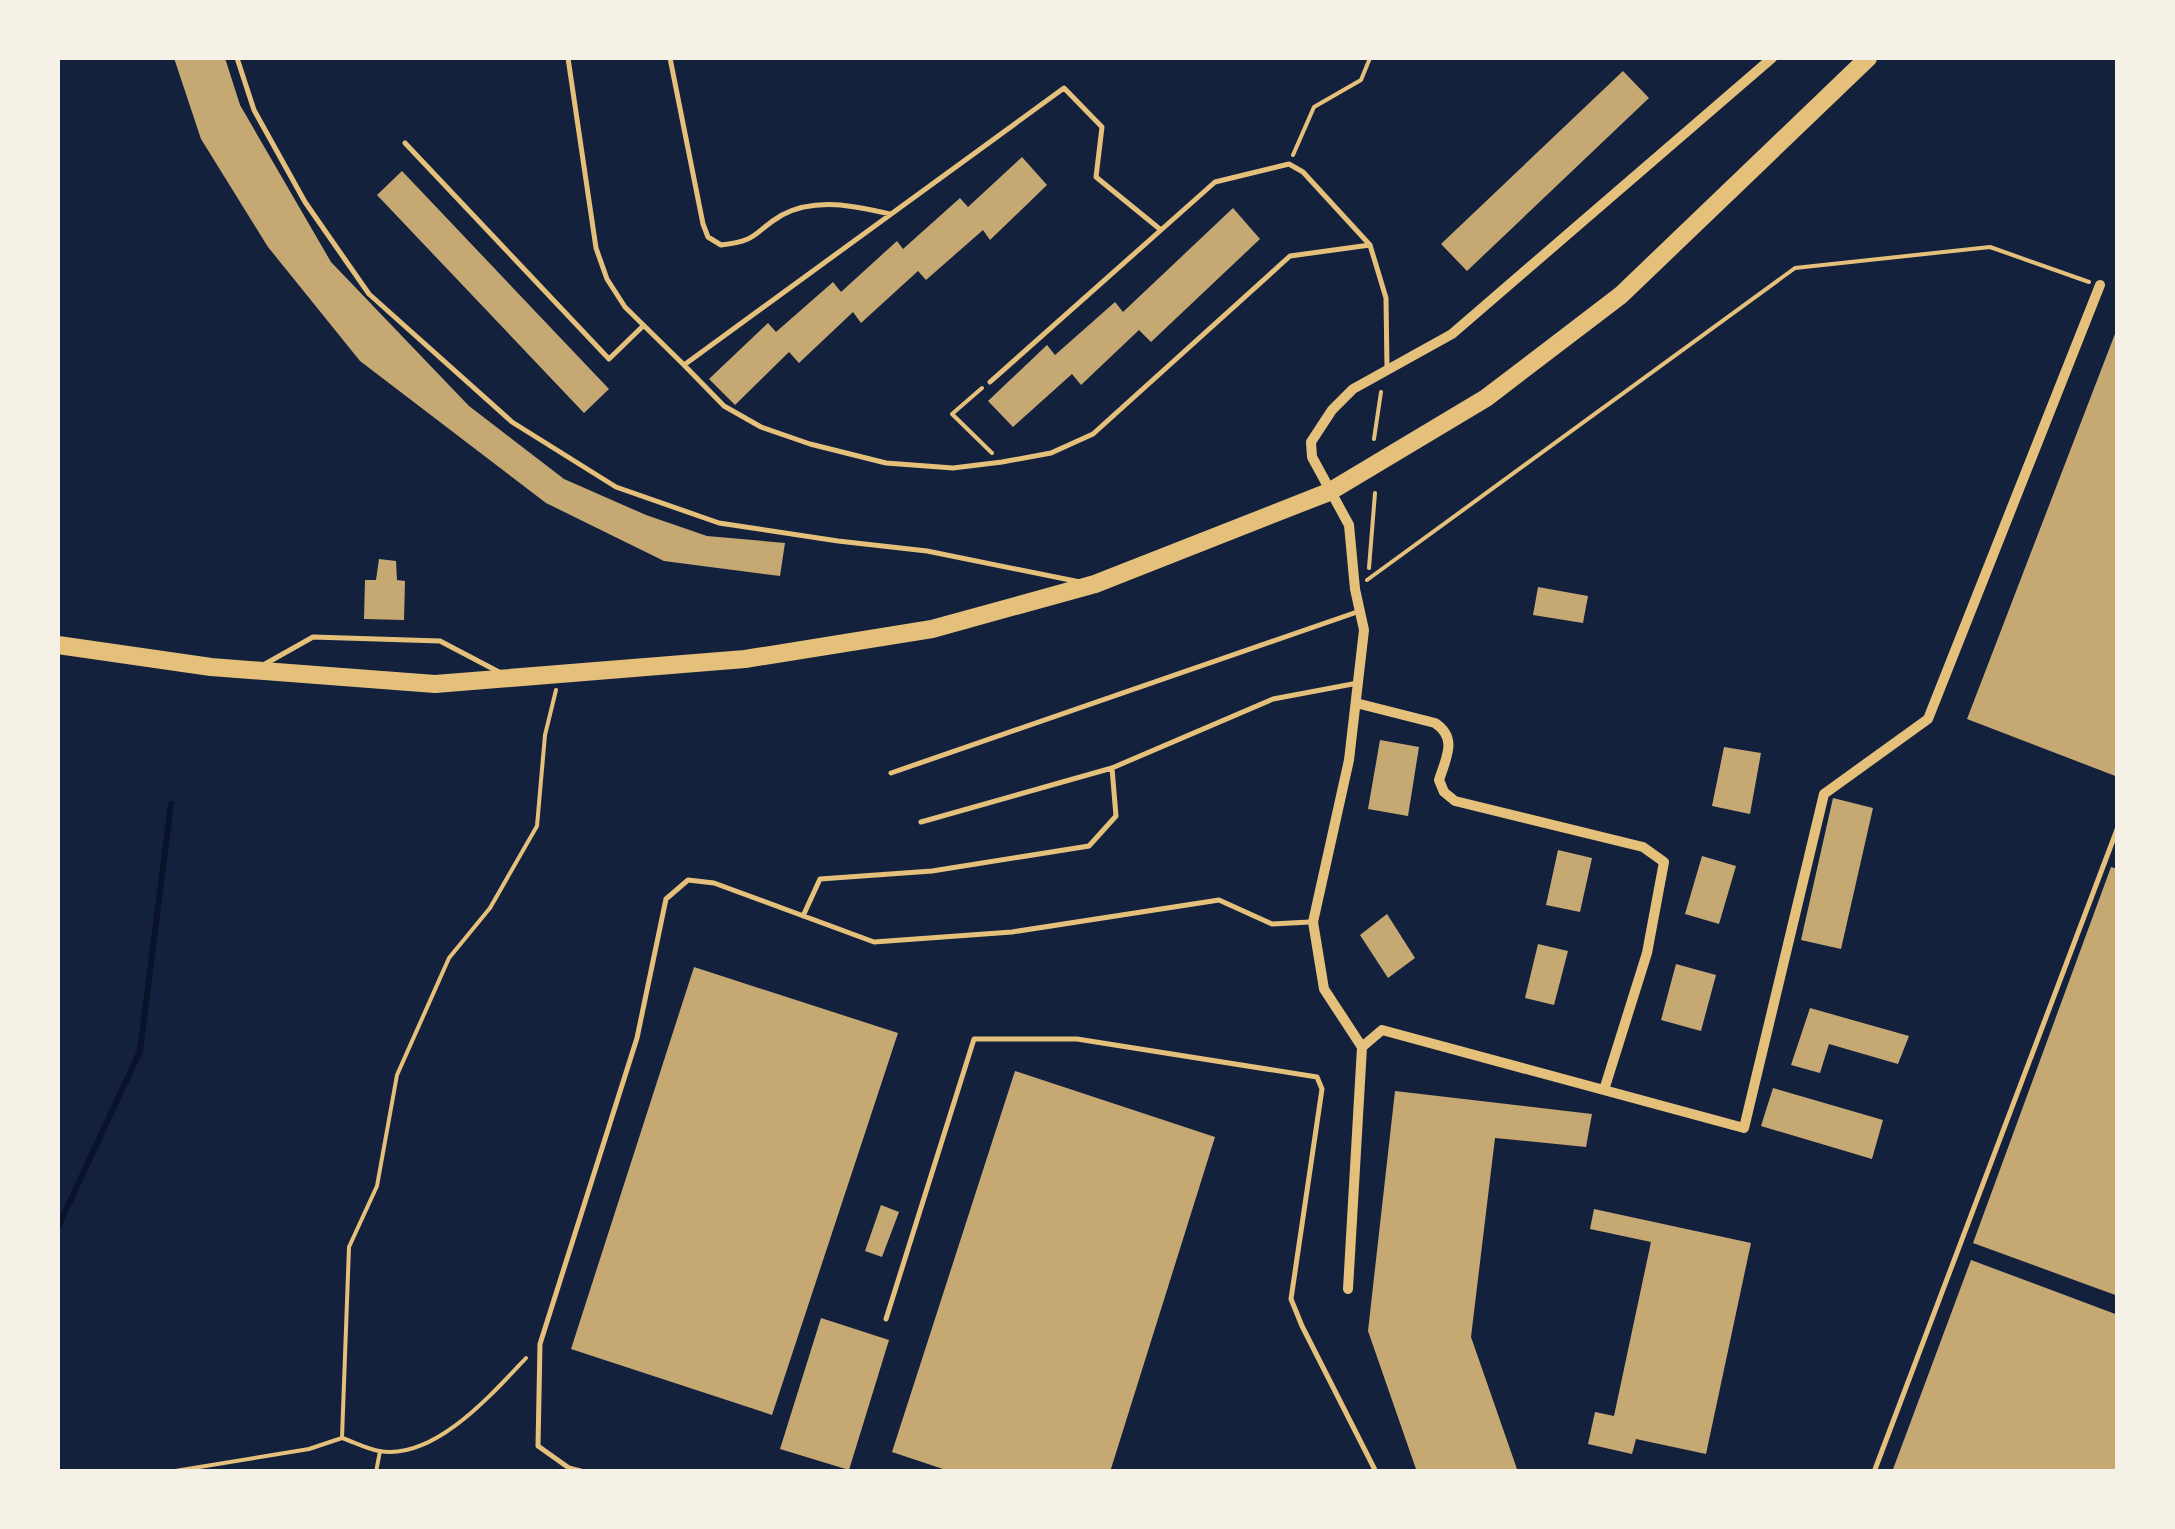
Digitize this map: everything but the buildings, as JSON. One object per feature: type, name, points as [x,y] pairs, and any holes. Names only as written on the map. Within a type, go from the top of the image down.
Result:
[{"type":"highway","points":[[58,645],[211,667],[435,684],[745,660],[932,629],[1095,584],[1329,492],[1486,398],[1621,295],[1868,58]]},
{"type":"street","points":[[1348,1288],[1362,1047],[1324,989],[1313,922],[1349,760],[1364,630],[1349,525],[1312,457],[1311,442],[1332,410],[1353,389],[1452,334],[1772,58]]},
{"type":"street","points":[[1362,1047],[1382,1030],[1744,1128],[1824,794],[1928,719],[2100,285]]},
{"type":"street","points":[[1356,703],[1435,723],[1446,731],[1450,743],[1439,780],[1444,792],[1456,802],[1643,847],[1664,862],[1647,952],[1604,1090]]},
{"type":"lane","points":[[237,58],[254,110],[305,202],[369,294],[512,422],[616,487],[719,523],[926,551],[1095,584]]},
{"type":"lane","points":[[568,58],[596,248],[607,279],[625,307],[724,406],[761,427],[886,463],[953,468],[1002,462],[1051,452],[1093,434],[1290,256],[1370,245]]},
{"type":"lane","points":[[670,58],[702,224],[708,237],[720,245],[738,243],[753,239],[786,213],[836,203],[890,214]]},
{"type":"lane","points":[[684,365],[1064,88],[1102,127],[1096,177],[1160,230]]},
{"type":"lane","points":[[404,143],[609,359],[643,326]]},
{"type":"lane","points":[[990,382],[1214,182],[1289,164],[1303,172],[1370,245],[1386,298],[1387,368]]},
{"type":"lane","points":[[890,774],[1360,611]]},
{"type":"lane","points":[[254,670],[312,638],[440,641],[510,678]]},
{"type":"lane","points":[[921,822],[1112,768],[1273,699],[1358,683]]},
{"type":"lane","points":[[802,916],[820,879],[932,871],[1089,846],[1116,816],[1112,768]]},
{"type":"lane","points":[[1874,1472],[2118,827]]},
{"type":"lane","points":[[584,1472],[569,1468],[538,1446],[540,1344],[637,1038],[666,899],[688,880],[714,882],[874,942],[1012,932],[1219,900],[1272,924],[1313,922]]},
{"type":"lane","points":[[886,1319],[974,1039],[1077,1039],[1317,1077],[1322,1088],[1291,1300],[1376,1472]]},
{"type":"path","points":[[1289,164],[1314,106],[1361,80],[1370,58]]},
{"type":"path","points":[[1355,588],[1795,268],[1990,247],[2100,285]]},
{"type":"path","points":[[1374,439],[1387,368]]},
{"type":"path","points":[[990,382],[952,414],[1002,462]]},
{"type":"path","points":[[1368,580],[1375,494]]},
{"type":"path","points":[[342,1438],[349,1247],[377,1186],[398,1076],[450,958],[490,908],[537,826],[545,735],[561,674]]},
{"type":"path","points":[[170,1472],[309,1449],[342,1438],[380,1451],[415,1449],[477,1410],[540,1344]]},
{"type":"path","points":[[376,1472],[380,1451]]},
{"type":"waterway","points":[[58,1227],[140,1051],[171,804]]}]
